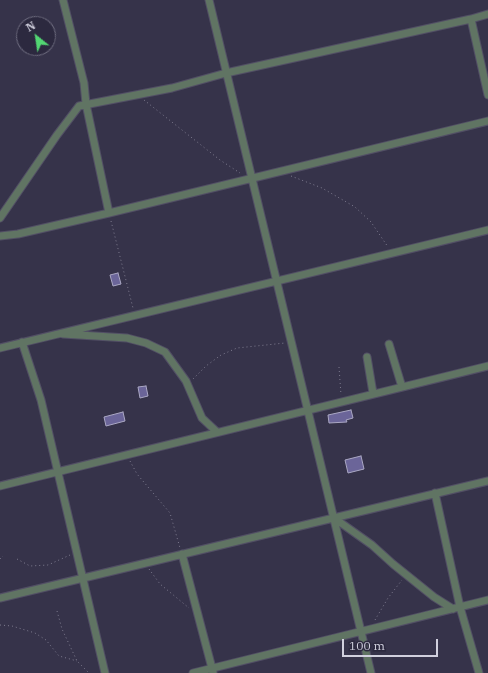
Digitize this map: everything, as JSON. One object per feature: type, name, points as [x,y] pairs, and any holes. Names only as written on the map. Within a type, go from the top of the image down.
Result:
[{"type":"street","points":[[63,0],[84,83],[86,104],[109,213]]},
{"type":"street","points":[[209,0],[250,179],[372,673]]},
{"type":"street","points":[[0,218],[73,112],[80,106],[138,95],[226,73],[488,14]]},
{"type":"street","points":[[471,19],[488,95]]},
{"type":"street","points":[[0,236],[18,234],[109,213],[488,121]]},
{"type":"street","points":[[0,348],[488,230]]},
{"type":"street","points":[[60,333],[90,337],[127,338],[156,347],[171,358],[188,385],[202,418],[217,432]]},
{"type":"street","points":[[22,342],[41,400],[105,673]]},
{"type":"street","points":[[389,344],[402,387]]},
{"type":"street","points":[[368,357],[373,393]]},
{"type":"street","points":[[0,486],[307,409],[488,366]]},
{"type":"street","points":[[0,598],[488,480]]},
{"type":"street","points":[[435,493],[460,607],[479,673]]},
{"type":"street","points":[[334,518],[372,545],[406,575],[453,609]]},
{"type":"street","points":[[182,554],[213,671]]},
{"type":"street","points":[[193,673],[213,671],[361,631],[488,600]]},
{"type":"path","points":[[138,95],[220,160],[250,179]]},
{"type":"path","points":[[288,170],[292,177],[299,178],[322,188],[363,213],[391,253]]},
{"type":"path","points":[[109,213],[135,315]]},
{"type":"path","points":[[188,385],[206,366],[221,355],[237,348],[291,342]]},
{"type":"path","points":[[339,367],[341,395],[339,402]]},
{"type":"path","points":[[127,455],[137,474],[170,513],[182,554]]},
{"type":"path","points":[[18,559],[30,566],[48,565],[67,556],[77,554]]},
{"type":"path","points":[[0,559],[3,556]]},
{"type":"path","points":[[145,563],[160,584],[198,616]]},
{"type":"path","points":[[369,629],[388,598],[406,575]]},
{"type":"path","points":[[57,611],[62,629],[77,661],[89,673]]},
{"type":"path","points":[[0,625],[12,626],[35,633],[46,640],[59,656],[64,659],[77,661]]},
{"type":"building","points":[[118,273],[121,284],[113,286],[110,275]]},
{"type":"building","points":[[146,386],[148,396],[140,398],[138,387]]},
{"type":"building","points":[[351,410],[353,418],[346,420],[347,422],[329,423],[328,415]]},
{"type":"building","points":[[123,412],[125,421],[106,426],[104,417]]},
{"type":"building","points":[[361,456],[364,469],[348,473],[345,460]]}]
